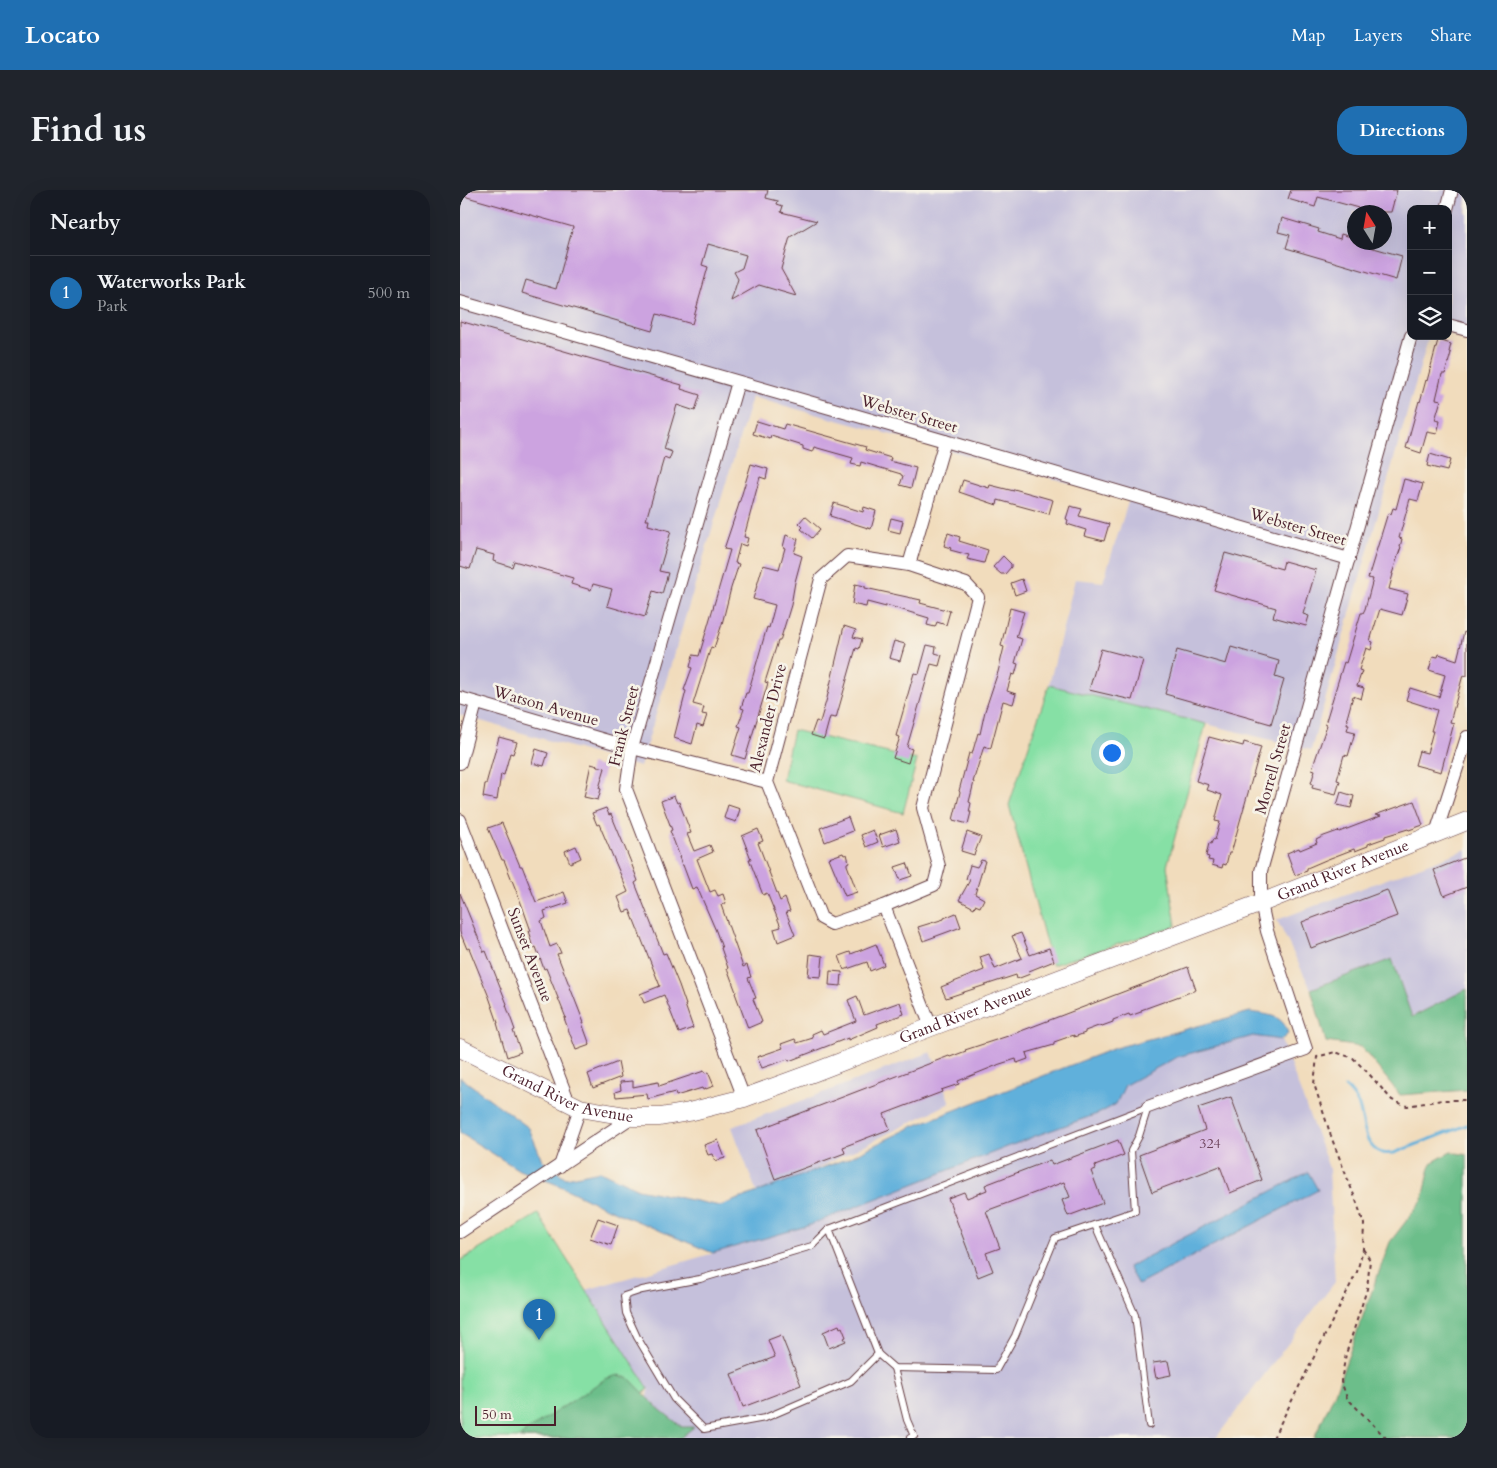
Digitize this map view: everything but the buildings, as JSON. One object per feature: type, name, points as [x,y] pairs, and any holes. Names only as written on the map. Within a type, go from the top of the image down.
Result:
[{"type":"street","points":[[1448,205],[1452,190]]},
{"type":"street","name":"Webster Street","points":[[460,302],[1349,559]]},
{"type":"street","points":[[1452,326],[1467,330]]},
{"type":"street","name":"Morrell Street","points":[[1148,1107],[1306,1048],[1267,931],[1262,903],[1261,871],[1410,340]]},
{"type":"street","name":"Frank Street","points":[[738,382],[632,748],[626,789],[744,1098]]},
{"type":"street","points":[[909,565],[946,441]]},
{"type":"street","name":"Alexander Drive","points":[[847,556],[909,565],[966,584],[978,597],[923,808],[939,866],[934,885],[884,906],[832,924],[821,918],[767,782],[821,579],[847,556]]},
{"type":"street","name":"Watson Avenue","points":[[460,698],[632,748],[767,782]]},
{"type":"street","points":[[460,763],[476,703]]},
{"type":"street","points":[[1436,833],[1467,737]]},
{"type":"street","name":"Sunset Avenue","points":[[460,820],[575,1105]]},
{"type":"street","name":"Grand River Avenue","points":[[460,1048],[575,1105],[632,1117],[660,1117],[744,1098],[815,1072],[1262,903],[1467,821]]},
{"type":"street","points":[[884,906],[931,1027]]},
{"type":"street","points":[[560,1166],[575,1105]]},
{"type":"street","points":[[460,1232],[632,1117]]},
{"type":"lane","points":[[894,1368],[996,1370],[1015,1336],[1055,1238],[1135,1212],[1131,1151],[1148,1107]]},
{"type":"lane","points":[[878,1354],[851,1381],[765,1418],[704,1429],[674,1399],[637,1337],[626,1313],[624,1296],[642,1290],[700,1278],[812,1246],[828,1229],[1148,1107]]},
{"type":"lane","points":[[1095,1225],[1135,1315],[1150,1425]]},
{"type":"lane","points":[[828,1229],[878,1354],[894,1368],[907,1420],[914,1436],[910,1438]]},
{"type":"path","points":[[1273,1438],[1357,1272],[1363,1248],[1364,1224],[1332,1139],[1314,1084],[1317,1057],[1335,1052],[1353,1058],[1392,1100],[1407,1106],[1442,1100],[1467,1100]]},
{"type":"path","points":[[1363,1248],[1370,1260],[1367,1289],[1346,1354],[1341,1381],[1347,1398],[1386,1438]]},
{"type":"shaded area","points":[[460,190],[1467,190],[1467,339],[1452,334],[1452,205],[1407,205],[1407,340],[1428,340],[1311,750],[1049,685],[1075,579],[1103,582],[1129,499],[752,397],[640,767],[460,715]]},
{"type":"shaded area","points":[[1467,849],[1467,989],[1411,1017],[1392,959],[1311,989],[1277,920]]},
{"type":"shaded area","points":[[1253,1036],[1281,1040],[1329,1168],[1335,1282],[1216,1438],[643,1438],[649,1389],[586,1290],[807,1226],[1035,1136],[1100,1113],[1116,1104],[1125,1085],[1177,1057]]},
{"type":"shaded area","points":[[931,1052],[950,1103],[758,1196],[732,1127]]},
{"type":"green space","points":[[1049,685],[1206,724],[1167,866],[1176,926],[1052,965],[1009,805]]},
{"type":"green space","points":[[793,730],[917,760],[903,813],[782,780]]},
{"type":"green space","points":[[1392,959],[1412,1017],[1467,989],[1467,1090],[1400,1095],[1361,1047],[1326,1042],[1311,989]]},
{"type":"green space","points":[[1451,1152],[1467,1155],[1467,1438],[1314,1438],[1334,1395],[1390,1242],[1423,1199],[1431,1163]]},
{"type":"green space","points":[[538,1214],[649,1389],[583,1438],[460,1438],[460,1261]]},
{"type":"green space","points":[[618,1375],[629,1378],[658,1408],[682,1427],[694,1427],[680,1438],[520,1438],[524,1433],[605,1379]]},
{"type":"water","points":[[1250,1012],[1279,1019],[1286,1027],[1288,1034],[1281,1040],[1253,1036],[1177,1057],[1125,1085],[1116,1104],[1100,1113],[1035,1136],[807,1226],[713,1253],[606,1208],[558,1185],[519,1170],[460,1133],[460,1077],[529,1128],[542,1160],[566,1178],[600,1171],[638,1189],[720,1206],[846,1159],[914,1126],[1115,1048]]},
{"type":"water","points":[[1308,1172],[1318,1190],[1138,1285],[1128,1267]]},
{"type":"waterway","points":[[1345,1087],[1359,1106],[1365,1133],[1371,1145],[1382,1153],[1394,1153],[1467,1125]]},
{"type":"place","name":"Waterworks Park","points":[[539,1340]]}]
